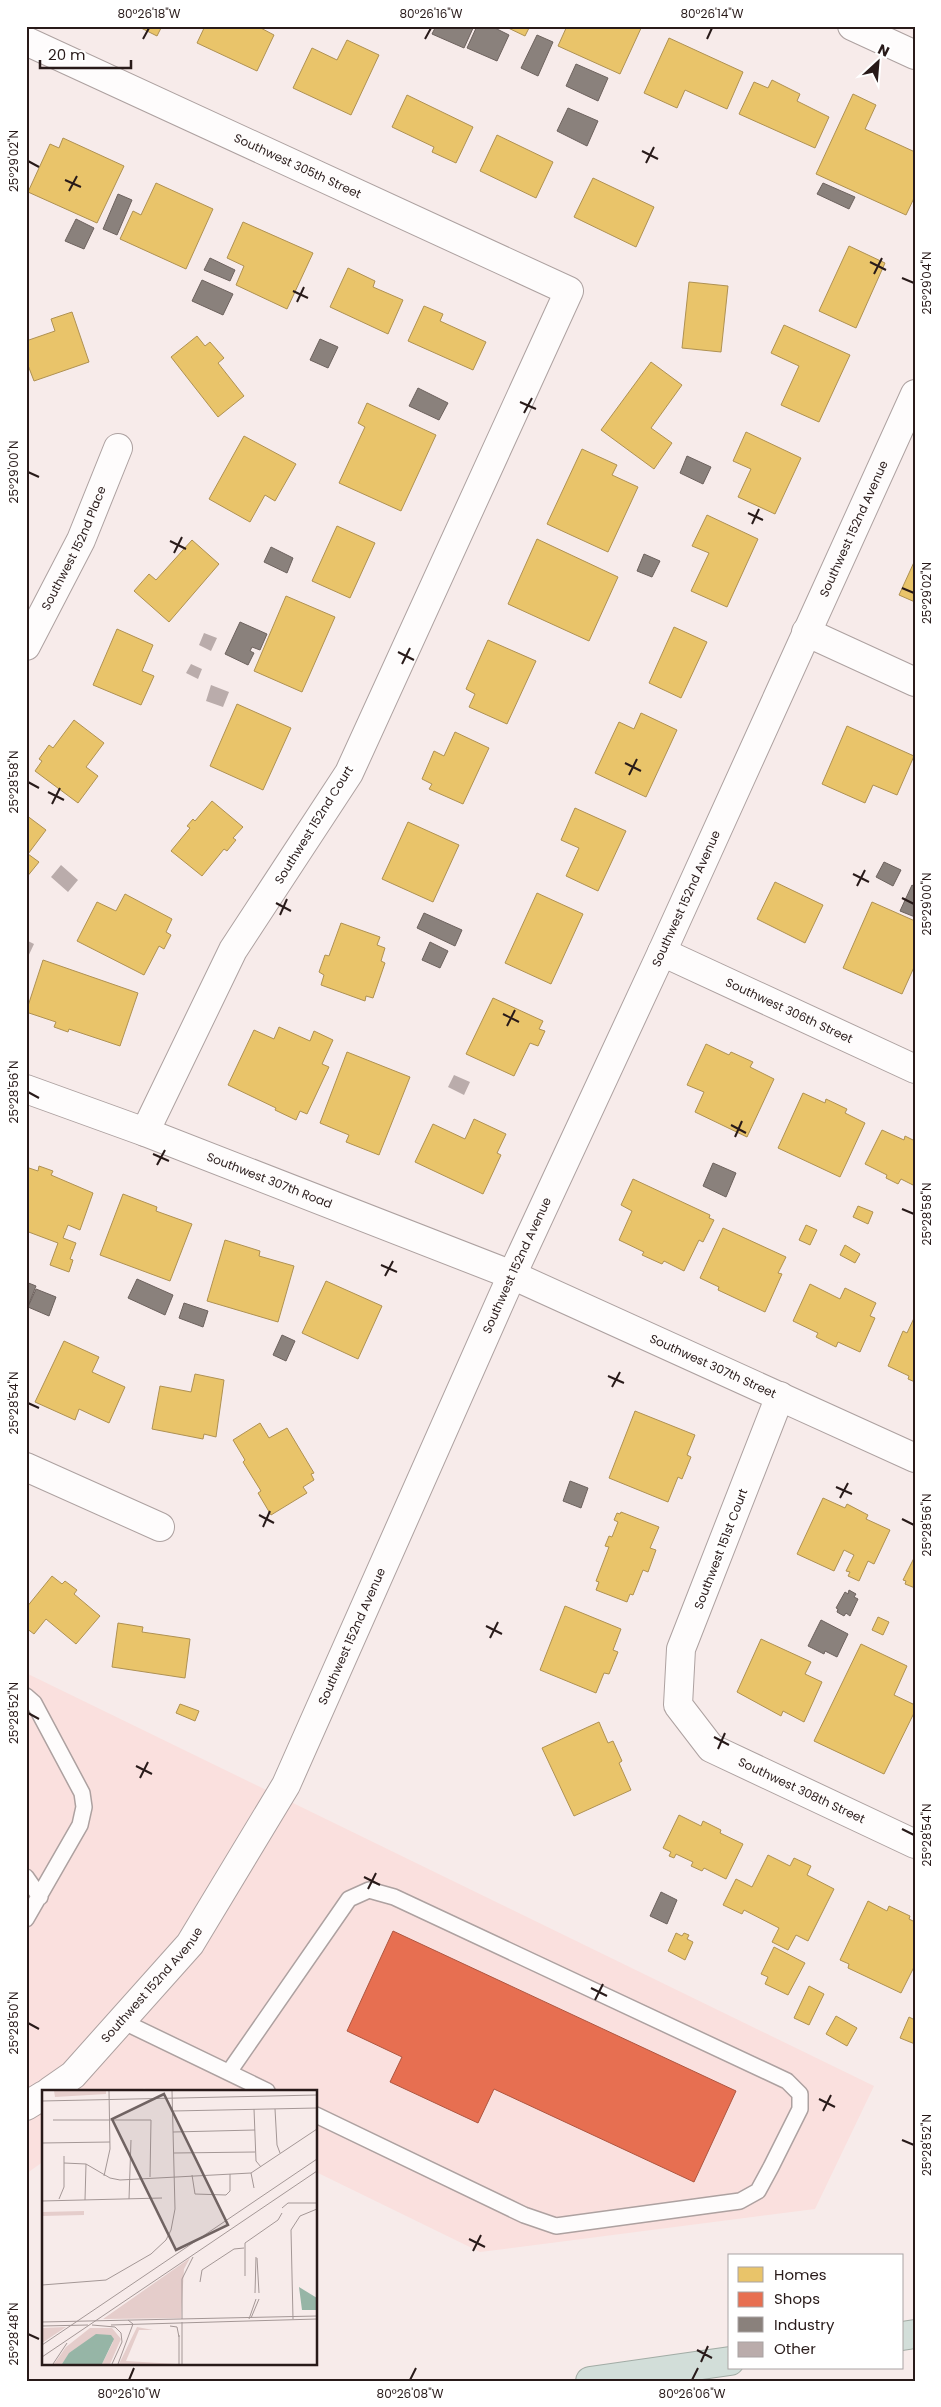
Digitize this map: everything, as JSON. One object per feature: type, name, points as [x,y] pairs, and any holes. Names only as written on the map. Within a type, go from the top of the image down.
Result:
[{"type":"highway","points":[[590,2381],[728,2361]]},
{"type":"street","points":[[852,26],[915,55]]},
{"type":"street","name":"Southwest 305th Street","points":[[26,41],[569,291]]},
{"type":"street","name":"Southwest 152nd Court","points":[[145,1132],[233,950],[349,773],[569,291]]},
{"type":"street","name":"Southwest 152nd Avenue","points":[[51,2090],[73,2075],[190,1944],[286,1785],[512,1275],[662,952],[915,394]]},
{"type":"street","name":"Southwest 152nd Place","points":[[26,646],[81,540],[118,448]]},
{"type":"street","points":[[806,632],[915,682]]},
{"type":"street","name":"Southwest 306th Street","points":[[662,952],[915,1069]]},
{"type":"street","name":"Southwest 307th Road","points":[[26,1089],[145,1132],[512,1275]]},
{"type":"street","name":"Southwest 307th Street","points":[[512,1275],[915,1458]]},
{"type":"street","name":"Southwest 151st Court","points":[[678,1705],[682,1650],[780,1396]]},
{"type":"street","points":[[26,1467],[160,1527]]},
{"type":"street","name":"Southwest 308th Street","points":[[678,1705],[710,1748],[915,1844]]},
{"type":"street","points":[[26,2106],[42,2096]]},
{"type":"lane","points":[[26,1696],[34,1703],[82,1793],[84,1807],[80,1825],[26,1919]]},
{"type":"lane","points":[[26,1877],[40,1897]]},
{"type":"lane","points":[[229,2072],[350,1899],[370,1890],[394,1897],[787,2081],[800,2094],[800,2109],[771,2168],[758,2191],[740,2201],[585,2224],[556,2226],[524,2215],[318,2116]]},
{"type":"lane","points":[[122,2021],[265,2090]]},
{"type":"shaded area","points":[[26,1673],[874,2086],[815,2209],[480,2252],[318,2173],[318,2090],[147,2090],[144,2088],[142,2090],[42,2090],[42,2162],[26,2174]]},
{"type":"building: Homes","points":[[137,26],[162,26],[157,36]]},
{"type":"building: Homes","points":[[205,26],[257,26],[274,35],[257,71],[197,43]]},
{"type":"building: Homes","points":[[504,26],[530,26],[525,36]]},
{"type":"building: Homes","points":[[567,26],[642,26],[620,74],[558,46]]},
{"type":"building: Homes","points":[[669,38],[743,72],[727,109],[685,90],[677,108],[644,93]]},
{"type":"building: Homes","points":[[347,40],[379,55],[351,115],[293,88],[312,48],[337,60]]},
{"type":"building: Homes","points":[[772,80],[800,94],[797,101],[829,117],[815,148],[739,114],[754,82],[768,88]]},
{"type":"building: Homes","points":[[853,94],[876,105],[865,129],[915,152],[915,196],[906,215],[816,174]]},
{"type":"building: Homes","points":[[407,95],[473,127],[456,163],[432,152],[434,147],[392,127]]},
{"type":"building: Homes","points":[[497,135],[553,162],[536,198],[480,171]]},
{"type":"building: Homes","points":[[63,138],[124,166],[97,223],[28,192],[50,144],[59,148]]},
{"type":"building: Homes","points":[[593,178],[654,207],[636,247],[574,217]]},
{"type":"building: Homes","points":[[156,183],[213,209],[186,269],[120,239],[133,211],[141,215]]},
{"type":"building: Homes","points":[[243,222],[313,253],[287,309],[236,285],[244,266],[227,258]]},
{"type":"building: Homes","points":[[849,246],[885,263],[856,328],[819,311]]},
{"type":"building: Homes","points":[[348,268],[375,281],[373,287],[403,300],[388,334],[330,307]]},
{"type":"building: Homes","points":[[689,282],[728,286],[721,352],[682,348]]},
{"type":"building: Homes","points":[[424,306],[443,314],[440,321],[486,342],[473,370],[408,341]]},
{"type":"building: Homes","points":[[72,312],[89,362],[34,381],[26,360],[26,341],[55,331],[51,319]]},
{"type":"building: Homes","points":[[784,325],[850,355],[819,422],[781,405],[799,366],[771,353]]},
{"type":"building: Homes","points":[[197,336],[205,346],[210,342],[224,358],[218,363],[244,396],[218,417],[171,357]]},
{"type":"building: Homes","points":[[651,362],[682,385],[651,428],[672,443],[654,469],[601,430]]},
{"type":"building: Homes","points":[[367,403],[436,435],[401,511],[339,483],[365,427],[358,423]]},
{"type":"building: Homes","points":[[746,432],[801,458],[775,514],[738,497],[751,469],[733,461]]},
{"type":"building: Homes","points":[[244,436],[296,464],[275,501],[265,495],[250,522],[209,499]]},
{"type":"building: Homes","points":[[582,449],[617,465],[612,475],[638,487],[608,552],[547,524]]},
{"type":"building: Homes","points":[[707,515],[758,539],[727,607],[691,591],[709,553],[692,546]]},
{"type":"building: Homes","points":[[337,526],[375,543],[350,598],[312,581]]},
{"type":"building: Homes","points":[[537,539],[618,577],[589,641],[508,604]]},
{"type":"building: Homes","points":[[192,540],[219,564],[169,622],[134,591],[149,574],[156,580]]},
{"type":"building: Homes","points":[[915,560],[915,602],[899,595]]},
{"type":"building: Homes","points":[[286,596],[335,617],[302,692],[254,671]]},
{"type":"building: Homes","points":[[674,627],[707,642],[681,698],[649,683]]},
{"type":"building: Homes","points":[[117,629],[153,645],[142,671],[154,676],[141,705],[93,685]]},
{"type":"building: Homes","points":[[488,640],[536,661],[507,724],[469,707],[475,694],[466,689]]},
{"type":"building: Homes","points":[[237,704],[291,728],[263,790],[210,766]]},
{"type":"building: Homes","points":[[641,713],[677,730],[646,797],[595,773],[619,722],[634,729]]},
{"type":"building: Homes","points":[[74,720],[104,743],[86,767],[98,776],[78,803],[35,771],[42,761],[39,759],[49,745],[53,748]]},
{"type":"building: Homes","points":[[847,726],[914,756],[897,795],[873,785],[865,803],[822,784]]},
{"type":"building: Homes","points":[[455,732],[489,748],[463,804],[429,789],[432,784],[422,779],[434,751],[444,756]]},
{"type":"building: Homes","points":[[212,801],[243,827],[233,838],[236,840],[227,851],[224,849],[202,876],[171,851],[190,828],[187,826],[193,819],[195,821]]},
{"type":"building: Homes","points":[[575,808],[626,831],[598,891],[566,876],[579,848],[561,840]]},
{"type":"building: Homes","points":[[26,815],[46,830],[28,854],[39,862],[26,878]]},
{"type":"building: Homes","points":[[408,822],[459,845],[433,902],[382,879]]},
{"type":"building: Homes","points":[[775,882],[823,905],[805,943],[757,919]]},
{"type":"building: Homes","points":[[537,893],[583,914],[551,984],[505,963]]},
{"type":"building: Homes","points":[[125,894],[172,919],[166,932],[171,935],[164,949],[159,946],[144,975],[77,941],[97,902],[116,911]]},
{"type":"building: Homes","points":[[872,902],[915,921],[915,965],[902,994],[843,968]]},
{"type":"building: Homes","points":[[341,923],[380,937],[377,945],[385,948],[381,961],[385,963],[373,998],[366,996],[365,1001],[321,985],[324,975],[319,972],[325,955],[329,956]]},
{"type":"building: Homes","points":[[43,960],[138,993],[120,1046],[69,1029],[68,1032],[54,1027],[56,1022],[26,1012]]},
{"type":"building: Homes","points":[[493,998],[543,1021],[539,1029],[545,1031],[538,1046],[530,1043],[514,1076],[466,1054]]},
{"type":"building: Homes","points":[[279,1027],[310,1041],[314,1031],[333,1040],[322,1064],[329,1067],[307,1114],[300,1111],[296,1120],[275,1110],[276,1108],[228,1085],[254,1030],[274,1039]]},
{"type":"building: Homes","points":[[706,1044],[729,1055],[731,1052],[753,1062],[750,1067],[774,1079],[747,1137],[695,1112],[704,1092],[687,1085]]},
{"type":"building: Homes","points":[[347,1052],[410,1077],[379,1155],[346,1142],[349,1135],[320,1123]]},
{"type":"building: Homes","points":[[803,1093],[825,1103],[826,1099],[847,1109],[845,1113],[865,1123],[840,1177],[778,1148]]},
{"type":"building: Homes","points":[[474,1119],[506,1134],[497,1153],[501,1155],[483,1194],[415,1162],[433,1124],[465,1139]]},
{"type":"building: Homes","points":[[882,1130],[904,1140],[905,1136],[915,1141],[915,1186],[901,1179],[898,1184],[886,1178],[887,1175],[865,1164]]},
{"type":"building: Homes","points":[[39,1166],[53,1171],[51,1175],[93,1193],[80,1230],[68,1225],[63,1238],[76,1243],[70,1259],[73,1260],[69,1272],[50,1265],[58,1243],[26,1231],[26,1167],[38,1171]]},
{"type":"building: Homes","points":[[633,1179],[710,1215],[709,1218],[714,1220],[703,1242],[699,1240],[684,1271],[664,1261],[662,1264],[642,1255],[644,1252],[619,1240],[632,1211],[621,1205]]},
{"type":"building: Homes","points":[[123,1194],[157,1207],[156,1211],[192,1224],[170,1281],[100,1255]]},
{"type":"building: Homes","points":[[858,1206],[873,1212],[868,1224],[853,1217]]},
{"type":"building: Homes","points":[[806,1225],[817,1230],[810,1245],[799,1240]]},
{"type":"building: Homes","points":[[723,1228],[786,1257],[778,1273],[782,1274],[765,1312],[718,1290],[719,1287],[700,1278]]},
{"type":"building: Homes","points":[[225,1240],[260,1251],[259,1256],[294,1266],[278,1322],[207,1301]]},
{"type":"building: Homes","points":[[845,1245],[860,1254],[855,1263],[840,1255]]},
{"type":"building: Homes","points":[[326,1281],[382,1306],[358,1359],[302,1333]]},
{"type":"building: Homes","points":[[810,1284],[840,1299],[845,1288],[876,1303],[870,1316],[875,1318],[860,1352],[838,1342],[836,1347],[816,1337],[818,1333],[793,1321]]},
{"type":"building: Homes","points":[[915,1316],[915,1382],[908,1379],[909,1376],[888,1366],[903,1331],[907,1333]]},
{"type":"building: Homes","points":[[64,1341],[99,1357],[92,1372],[125,1387],[109,1423],[79,1409],[75,1420],[35,1402]]},
{"type":"building: Homes","points":[[195,1374],[224,1380],[216,1437],[204,1434],[203,1439],[152,1429],[160,1386],[191,1392]]},
{"type":"building: Homes","points":[[635,1411],[695,1435],[687,1455],[691,1457],[682,1479],[678,1477],[668,1502],[609,1478]]},
{"type":"building: Homes","points":[[260,1423],[269,1438],[287,1428],[314,1473],[311,1474],[314,1480],[303,1487],[307,1493],[271,1515],[258,1493],[261,1491],[243,1462],[245,1460],[233,1440]]},
{"type":"building: Homes","points":[[823,1498],[845,1508],[847,1504],[868,1515],[866,1519],[890,1530],[874,1564],[868,1561],[859,1581],[848,1576],[850,1572],[846,1571],[854,1555],[844,1550],[834,1571],[797,1554]]},
{"type":"building: Homes","points":[[621,1512],[659,1527],[650,1548],[656,1550],[648,1572],[643,1570],[633,1595],[630,1594],[627,1602],[596,1590],[599,1582],[596,1581],[609,1547],[605,1546],[609,1536],[612,1537],[618,1522],[614,1520],[617,1513],[620,1514]]},
{"type":"building: Homes","points":[[915,1556],[915,1588],[905,1584],[906,1581],[903,1580]]},
{"type":"building: Homes","points":[[52,1576],[62,1584],[65,1581],[77,1590],[74,1594],[100,1616],[76,1644],[46,1619],[34,1634],[26,1628],[26,1608]]},
{"type":"building: Homes","points":[[565,1606],[621,1629],[613,1650],[618,1652],[609,1674],[604,1673],[596,1693],[540,1670]]},
{"type":"building: Homes","points":[[878,1617],[889,1622],[883,1635],[872,1630]]},
{"type":"building: Homes","points":[[118,1623],[143,1627],[142,1632],[190,1639],[185,1678],[112,1667]]},
{"type":"building: Homes","points":[[761,1639],[811,1662],[805,1674],[822,1682],[804,1722],[783,1711],[781,1716],[737,1692]]},
{"type":"building: Homes","points":[[861,1644],[907,1666],[894,1695],[915,1705],[915,1711],[884,1774],[814,1741]]},
{"type":"building: Homes","points":[[180,1704],[199,1711],[195,1721],[176,1713]]},
{"type":"building: Homes","points":[[599,1722],[608,1743],[613,1741],[622,1761],[619,1763],[631,1790],[574,1816],[542,1748]]},
{"type":"building: Homes","points":[[679,1815],[701,1826],[703,1821],[721,1830],[720,1833],[743,1844],[726,1879],[704,1868],[702,1871],[691,1866],[693,1862],[676,1854],[674,1858],[669,1856],[671,1852],[663,1848]]},
{"type":"building: Homes","points":[[768,1855],[790,1866],[794,1858],[811,1866],[807,1875],[834,1889],[808,1941],[796,1935],[788,1950],[772,1942],[779,1928],[744,1910],[742,1914],[723,1905],[736,1879],[752,1887]]},
{"type":"building: Homes","points":[[868,1901],[887,1911],[889,1906],[910,1916],[909,1919],[915,1922],[915,1965],[901,1993],[848,1968],[849,1964],[840,1960]]},
{"type":"building: Homes","points":[[676,1933],[682,1936],[684,1933],[689,1935],[687,1939],[693,1942],[685,1960],[668,1951]]},
{"type":"building: Homes","points":[[774,1947],[805,1963],[788,1995],[765,1984],[768,1977],[761,1974]]},
{"type":"building: Homes","points":[[809,1986],[824,1994],[809,2025],[794,2018]]},
{"type":"building: Homes","points":[[836,2016],[857,2028],[847,2046],[826,2034]]},
{"type":"building: Homes","points":[[909,2017],[915,2020],[915,2044],[900,2038]]},
{"type":"building: Shops","points":[[393,1931],[736,2091],[694,2182],[494,2089],[478,2123],[390,2082],[402,2057],[347,2031]]},
{"type":"building: Industry","points":[[436,26],[474,26],[464,48],[432,34]]},
{"type":"building: Industry","points":[[477,26],[491,26],[509,35],[497,61],[467,48]]},
{"type":"building: Industry","points":[[537,35],[553,42],[538,76],[521,68]]},
{"type":"building: Industry","points":[[576,64],[608,78],[598,101],[566,86]]},
{"type":"building: Industry","points":[[568,108],[598,121],[587,146],[557,131]]},
{"type":"building: Industry","points":[[823,183],[855,197],[849,209],[817,194]]},
{"type":"building: Industry","points":[[118,194],[132,200],[117,235],[103,229]]},
{"type":"building: Industry","points":[[76,219],[94,228],[84,249],[65,241]]},
{"type":"building: Industry","points":[[210,258],[235,270],[230,281],[204,270]]},
{"type":"building: Industry","points":[[202,280],[233,294],[223,315],[192,301]]},
{"type":"building: Industry","points":[[320,339],[338,347],[328,368],[310,360]]},
{"type":"building: Industry","points":[[418,388],[448,403],[439,420],[409,406]]},
{"type":"building: Industry","points":[[687,456],[711,467],[703,484],[680,473]]},
{"type":"building: Industry","points":[[271,547],[293,558],[287,573],[264,562]]},
{"type":"building: Industry","points":[[644,554],[660,561],[652,577],[637,571]]},
{"type":"building: Industry","points":[[240,622],[267,634],[260,650],[252,647],[250,651],[254,653],[248,665],[225,654]]},
{"type":"building: Industry","points":[[884,862],[901,870],[893,886],[876,877]]},
{"type":"building: Industry","points":[[912,885],[915,887],[915,917],[900,911]]},
{"type":"building: Industry","points":[[424,913],[462,930],[455,946],[417,928]]},
{"type":"building: Industry","points":[[430,942],[448,951],[440,968],[422,960]]},
{"type":"building: Industry","points":[[713,1163],[736,1173],[726,1197],[703,1186]]},
{"type":"building: Industry","points":[[137,1279],[173,1295],[165,1315],[128,1298]]},
{"type":"building: Industry","points":[[26,1282],[36,1286],[28,1306],[26,1305]]},
{"type":"building: Industry","points":[[36,1289],[56,1297],[49,1316],[28,1307]]},
{"type":"building: Industry","points":[[184,1303],[208,1311],[203,1327],[179,1318]]},
{"type":"building: Industry","points":[[282,1335],[295,1341],[286,1361],[273,1355]]},
{"type":"building: Industry","points":[[570,1481],[588,1488],[581,1508],[563,1501]]},
{"type":"building: Industry","points":[[849,1590],[856,1594],[854,1597],[858,1599],[850,1616],[846,1613],[844,1616],[837,1612],[838,1609],[836,1608],[845,1592],[848,1594]]},
{"type":"building: Industry","points":[[821,1620],[848,1634],[837,1657],[825,1651],[824,1654],[808,1646]]},
{"type":"building: Industry","points":[[661,1892],[677,1900],[667,1924],[650,1916]]},
{"type":"building: Other","points":[[204,633],[217,638],[211,651],[199,645]]},
{"type":"building: Other","points":[[191,664],[202,669],[198,679],[186,673]]},
{"type":"building: Other","points":[[211,685],[229,692],[223,707],[206,701]]},
{"type":"building: Other","points":[[61,865],[78,880],[68,892],[51,877]]},
{"type":"building: Other","points":[[26,940],[34,944],[26,961]]},
{"type":"building: Other","points":[[454,1075],[470,1082],[464,1095],[448,1087]]}]
